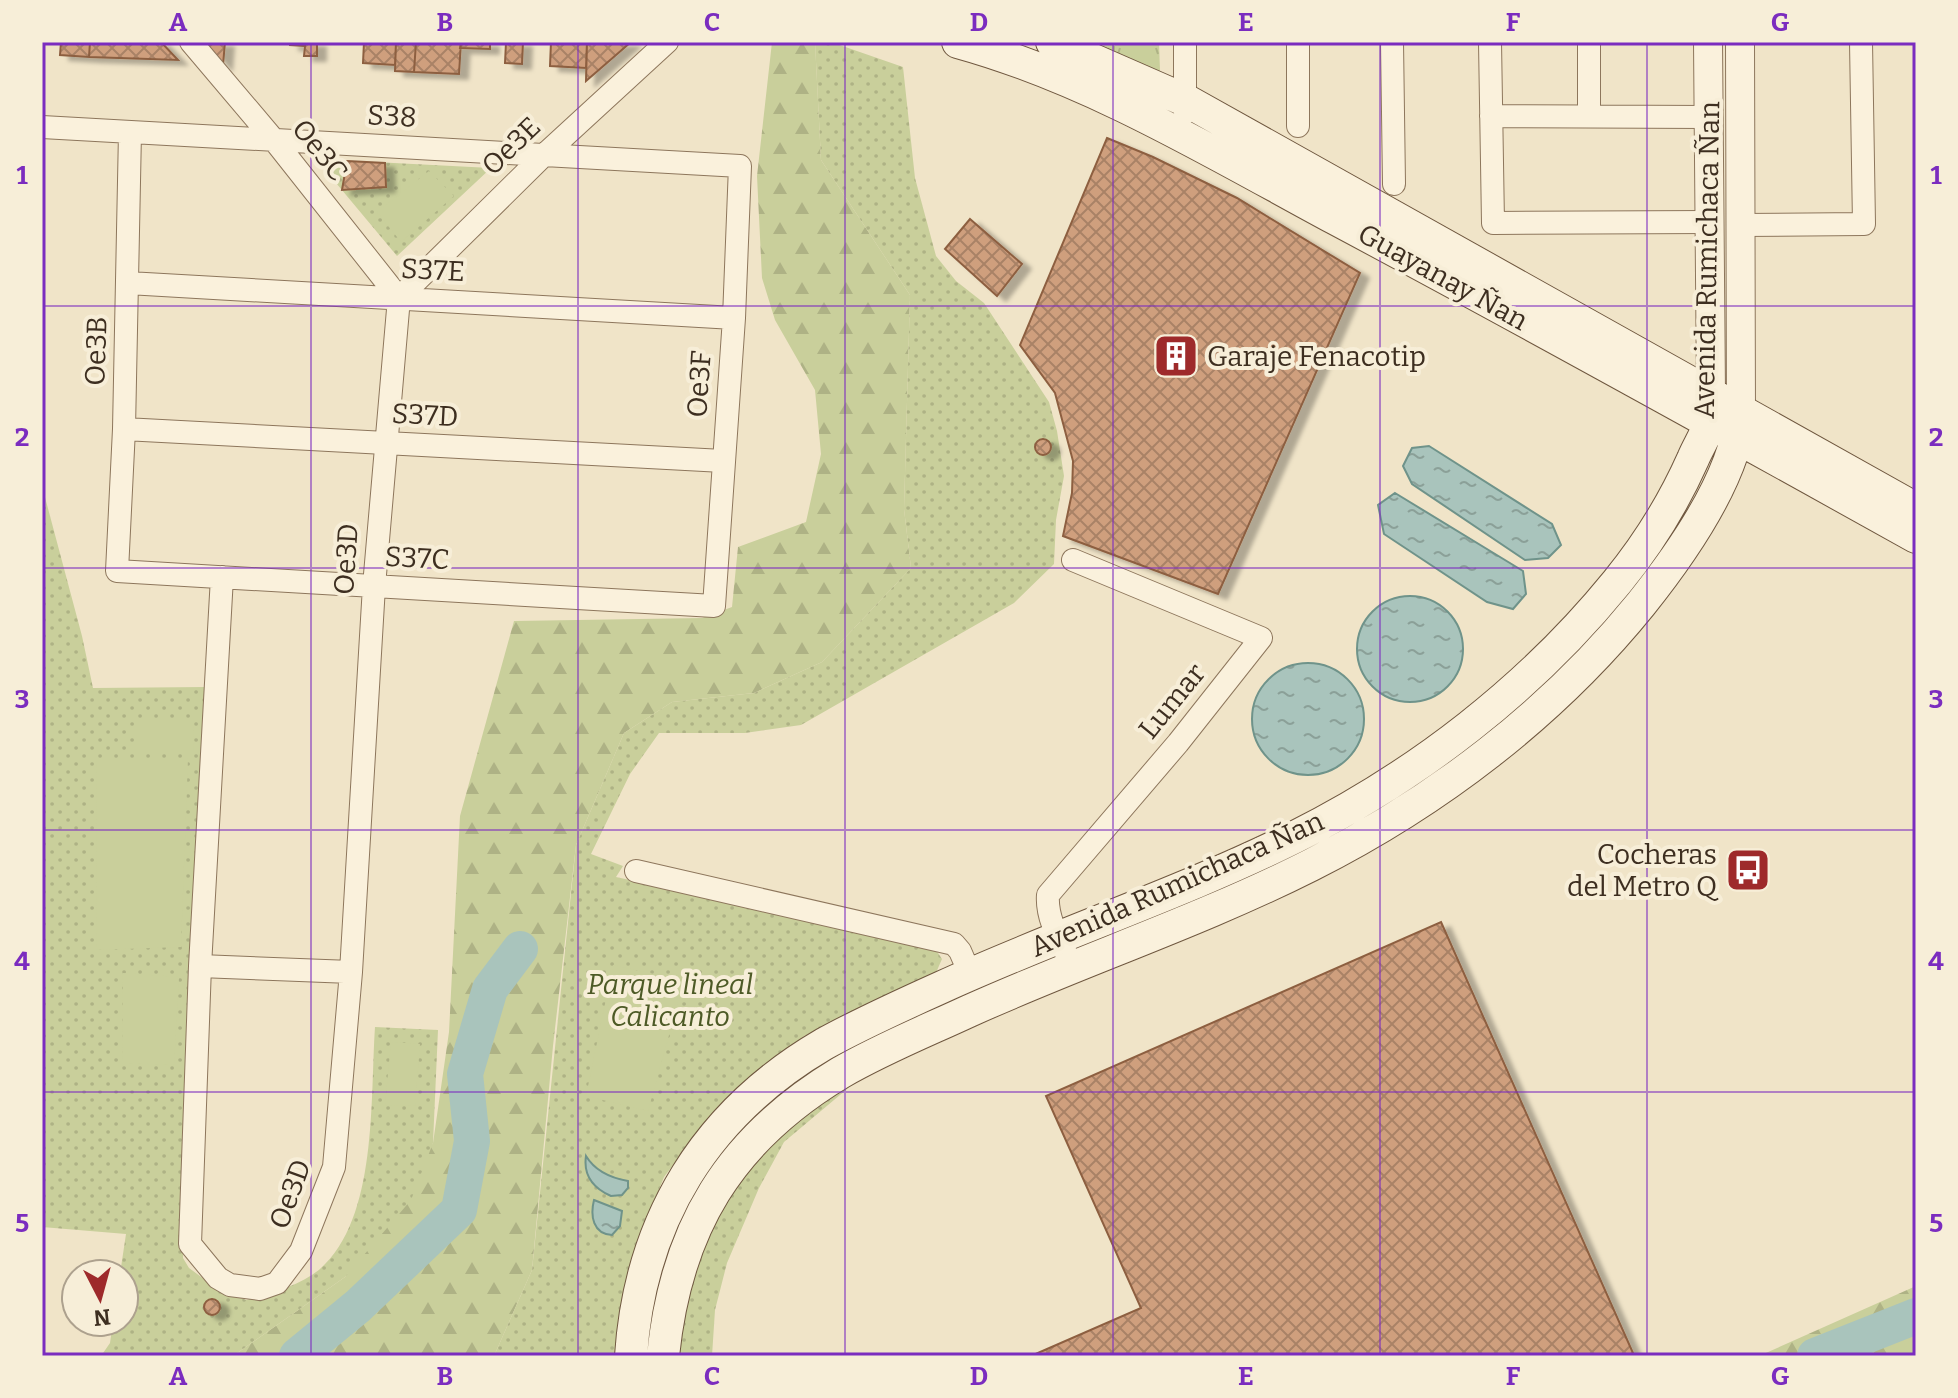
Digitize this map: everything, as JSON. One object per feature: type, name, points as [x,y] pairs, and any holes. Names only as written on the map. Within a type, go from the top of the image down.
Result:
[{"type":"main road","name":"Guayanay Ñan","points":[[958,42],[995,52],[1081,87],[1182,137],[1400,236]]},
{"type":"main road","name":"Guayanay Ñan","points":[[1052,42],[1187,101],[1400,236],[1740,425],[1916,537]]},
{"type":"main road","name":"Avenida Rumichaca Ñan","points":[[631,1356],[642,1277],[667,1208],[686,1174],[739,1110],[789,1067],[825,1044],[970,974],[1219,872],[1295,837],[1378,791],[1484,717],[1569,636],[1643,550],[1679,491],[1710,408]]},
{"type":"main road","name":"Guayanay Ñan","points":[[1740,425],[1916,509]]},
{"type":"main road","name":"Avenida Rumichaca Ñan","points":[[663,1356],[673,1285],[696,1222],[733,1164],[776,1118],[841,1072],[887,1048],[1232,902],[1310,865],[1395,819],[1504,742],[1581,670],[1625,623],[1669,568],[1707,507],[1740,425]]},
{"type":"main road","points":[[635,1313],[668,1318]]},
{"type":"street","name":"Oe3C","points":[[191,42],[274,140],[399,298]]},
{"type":"street","name":"Oe3E","points":[[399,298],[544,155],[667,42]]},
{"type":"street","points":[[1182,137],[1187,101],[1185,42]]},
{"type":"street","points":[[1298,42],[1298,126]]},
{"type":"street","points":[[1392,42],[1394,184]]},
{"type":"street","points":[[1490,42],[1493,223],[1710,222]]},
{"type":"street","points":[[1589,42],[1589,116]]},
{"type":"street","name":"Avenida Rumichaca Ñan","points":[[1708,42],[1710,408]]},
{"type":"street","name":"Avenida Rumichaca Ñan","points":[[1740,42],[1740,425]]},
{"type":"street","points":[[1740,225],[1864,224],[1861,42]]},
{"type":"street","points":[[1491,116],[1709,117]]},
{"type":"street","name":"S38","points":[[42,127],[740,166]]},
{"type":"street","name":"Oe3B","points":[[117,571],[124,429],[130,132]]},
{"type":"street","name":"Oe3F","points":[[714,606],[734,318],[740,166]]},
{"type":"street","name":"S37E","points":[[128,283],[734,318]]},
{"type":"street","name":"Oe3D","points":[[222,577],[200,966],[190,1244],[218,1278],[230,1285],[260,1289],[277,1283],[301,1251],[334,1167],[351,972],[374,586],[399,298]]},
{"type":"street","name":"S37D","points":[[124,429],[723,461]]},
{"type":"street","name":"Lumar","points":[[1073,560],[1265,631],[1178,743],[1048,895],[1047,908],[1073,967]]},
{"type":"street","name":"S37C","points":[[117,571],[714,606]]},
{"type":"street","points":[[636,871],[954,944],[970,974]]},
{"type":"street","points":[[200,966],[351,972]]},
{"type":"green space","points":[[772,42],[815,42],[821,160],[910,295],[904,509],[911,568],[822,662],[754,693],[672,702],[624,733],[576,845],[532,1270],[494,1356],[233,1356],[345,1277],[433,1143],[449,1032],[460,816],[514,621],[702,618],[732,607],[738,547],[806,522],[821,454],[815,390],[775,320],[762,278],[757,176]]},
{"type":"green space","name":"Parque lineal Calicanto","points":[[815,42],[831,42],[903,67],[915,178],[936,256],[956,281],[984,303],[1049,402],[1064,476],[1056,520],[1054,564],[1014,603],[801,725],[745,733],[659,733],[630,774],[591,854],[623,866],[616,877],[934,947],[942,959],[935,975],[916,987],[804,1036],[737,1089],[696,1135],[664,1177],[634,1252],[620,1308],[619,1356],[494,1356],[532,1270],[576,845],[624,733],[672,702],[754,693],[822,662],[911,568],[904,509],[910,295],[821,160]]},
{"type":"green space","points":[[1088,42],[1159,42],[1160,71]]},
{"type":"green space","points":[[316,159],[491,168],[397,256]]},
{"type":"green space","points":[[429,171],[454,196],[401,242],[377,212]]},
{"type":"green space","points":[[42,486],[93,688],[205,687],[189,970],[183,1258],[189,1268],[246,1300],[275,1292],[320,1269],[339,1247],[362,1189],[371,1122],[375,1027],[438,1030],[433,1143],[411,1200],[345,1277],[233,1356],[101,1356],[111,1338],[140,1338],[140,1258],[122,1258],[126,1234],[42,1227]]},
{"type":"green space","points":[[137,721],[194,721],[193,750],[137,750]]},
{"type":"green space","points":[[97,758],[188,758],[181,947],[96,950]]},
{"type":"green space","points":[[613,965],[684,981],[648,1111],[586,1096]]},
{"type":"green space","points":[[123,973],[179,977],[174,1065],[122,1063]]},
{"type":"green space","points":[[391,1042],[420,1044],[415,1106],[385,1105]]},
{"type":"green space","points":[[859,1079],[784,1142],[759,1188],[727,1263],[715,1310],[712,1356],[678,1356],[682,1315],[693,1272],[708,1231],[727,1194],[747,1167],[789,1125],[831,1091]]},
{"type":"green space","points":[[1916,1286],[1916,1356],[1759,1356]]},
{"type":"water","points":[[1429,446],[1552,524],[1561,545],[1548,558],[1525,560],[1412,484],[1403,466],[1412,448]]},
{"type":"water","points":[[1395,493],[1523,571],[1526,594],[1513,609],[1487,602],[1384,534],[1378,505]]},
{"type":"water","points":[[1410,596],[1430,600],[1448,611],[1459,629],[1463,649],[1459,669],[1448,687],[1430,698],[1410,702],[1390,698],[1372,687],[1361,669],[1357,649],[1361,629],[1372,611],[1390,600]]},
{"type":"water","points":[[1308,663],[1329,667],[1347,680],[1360,698],[1364,719],[1360,740],[1347,758],[1329,771],[1308,775],[1287,771],[1269,758],[1256,740],[1252,719],[1256,698],[1269,680],[1287,667]]},
{"type":"water","points":[[586,1156],[604,1173],[628,1181],[628,1188],[622,1195],[611,1196],[594,1185],[586,1170]]},
{"type":"water","points":[[594,1200],[622,1211],[620,1226],[612,1235],[601,1231],[594,1223]]},
{"type":"building","points":[[61,42],[90,42],[89,57],[60,55]]},
{"type":"building","points":[[90,42],[161,42],[178,60],[89,57]]},
{"type":"building","points":[[203,42],[225,42],[223,65]]},
{"type":"building","points":[[290,42],[317,42],[317,56],[304,56],[305,46],[290,45]]},
{"type":"building","points":[[364,42],[396,42],[395,65],[363,63]]},
{"type":"building","points":[[396,42],[416,42],[414,72],[395,71]]},
{"type":"building","points":[[416,42],[461,42],[459,74],[414,72]]},
{"type":"building","points":[[461,42],[490,42],[490,49],[460,48]]},
{"type":"building","points":[[506,42],[523,42],[522,64],[505,63]]},
{"type":"building","points":[[551,42],[587,42],[586,68],[550,66]]},
{"type":"building","points":[[587,42],[631,42],[586,81]]},
{"type":"building","name":"Garaje Fenacotip","points":[[1107,138],[1237,198],[1360,273],[1218,594],[1063,536],[1072,493],[1073,461],[1055,393],[1020,345]]},
{"type":"building","points":[[347,161],[385,163],[386,187],[342,190]]},
{"type":"building","points":[[970,219],[1022,264],[997,296],[945,249]]},
{"type":"building","points":[[1040,439],[1046,439],[1051,447],[1049,453],[1040,455],[1035,450],[1035,444]]},
{"type":"building","points":[[1441,922],[1633,1353],[1626,1356],[1031,1356],[1141,1308],[1046,1096]]},
{"type":"building","points":[[209,1299],[215,1299],[220,1307],[218,1313],[209,1315],[204,1310],[204,1304]]},
{"type":"waterway","points":[[297,1356],[358,1306],[459,1210],[472,1141],[465,1074],[490,989],[520,949]]},
{"type":"waterway","points":[[1815,1356],[1916,1316]]},
{"type":"place","name":"Garaje Fenacotip","points":[[1176,356]]},
{"type":"place","name":"Cocheras del Metro Q","points":[[1748,870]]}]
